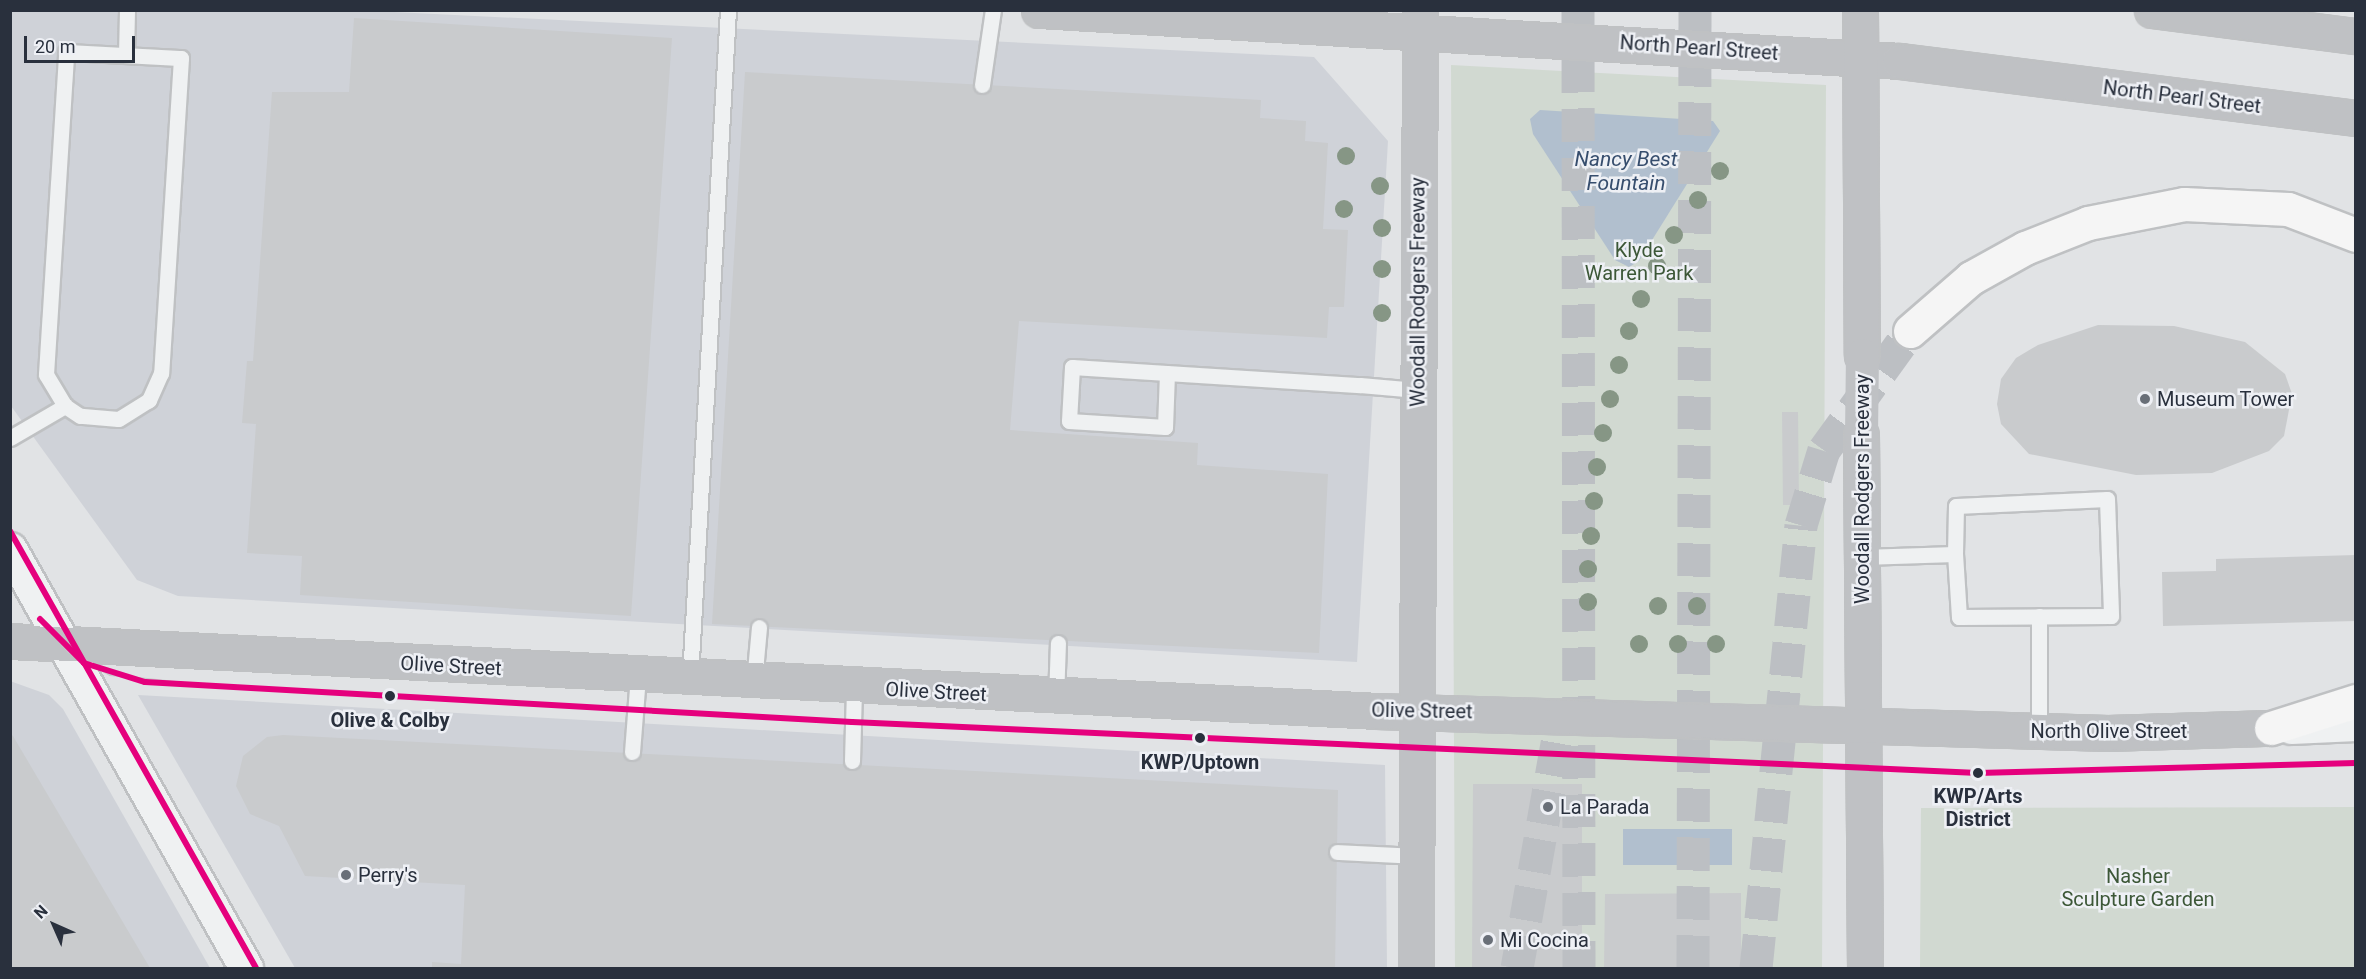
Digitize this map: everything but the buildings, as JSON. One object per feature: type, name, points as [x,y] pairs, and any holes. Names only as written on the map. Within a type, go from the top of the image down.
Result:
[{"type":"highway","points":[[1910,331],[1971,278],[2025,248],[2088,223],[2184,204],[2288,209],[2355,235]]},
{"type":"highway","points":[[2271,728],[2355,701]]},
{"type":"main road","name":"North Pearl Street","points":[[1039,10],[1420,21],[1859,58],[2355,118]]},
{"type":"main road","name":"Woodall Rodgers Freeway","points":[[1860,10],[1864,969]]},
{"type":"main road","points":[[2152,10],[2355,36]]},
{"type":"main road","name":"Woodall Rodgers Freeway","points":[[1416,969],[1420,21]]},
{"type":"main road","name":"Olive Street","points":[[10,641],[1056,699],[1863,728]]},
{"type":"main road","name":"North Olive Street","points":[[1863,728],[2039,732],[2271,728]]},
{"type":"street","points":[[10,549],[246,969]]},
{"type":"street","name":"North Olive Street","points":[[2271,728],[2355,724]]},
{"type":"lane","points":[[126,55],[127,10]]},
{"type":"lane","points":[[690,678],[728,10]]},
{"type":"lane","points":[[982,85],[993,10]]},
{"type":"lane","points":[[66,52],[126,55],[181,58],[161,373],[149,400],[118,419],[80,416],[65,406],[53,392],[45,356],[66,52]]},
{"type":"lane","points":[[1167,373],[1165,427],[1069,428],[1072,367],[1167,373],[1417,390]]},
{"type":"lane","points":[[10,438],[65,406]]},
{"type":"lane","points":[[2107,499],[2111,616],[1959,617],[1955,554],[1956,506],[2107,499]]},
{"type":"lane","points":[[1862,556],[1955,554]]},
{"type":"lane","points":[[2038,616],[2039,732]]},
{"type":"lane","points":[[754,682],[759,627]]},
{"type":"lane","points":[[1056,699],[1058,643]]},
{"type":"lane","points":[[632,752],[638,675]]},
{"type":"lane","points":[[852,761],[854,688]]},
{"type":"lane","points":[[1337,852],[1415,856]]},
{"type":"shaded area","points":[[10,11],[374,11],[1314,57],[1388,141],[1357,662],[178,596],[137,580],[11,406]]},
{"type":"shaded area","points":[[10,681],[49,695],[63,709],[210,968],[11,968]]},
{"type":"shaded area","points":[[138,695],[1385,765],[1387,968],[295,968]]},
{"type":"green space","name":"Klyde Warren Park","points":[[1451,65],[1826,85],[1822,968],[1455,968]]},
{"type":"green space","name":"Nasher Sculpture Garden","points":[[2355,807],[2355,968],[1920,968],[1921,808]]},
{"type":"water","name":"Nancy Best Fountain","points":[[1540,110],[1713,121],[1720,131],[1639,261],[1629,267],[1615,260],[1533,134],[1530,119]]},
{"type":"water","points":[[1623,829],[1732,829],[1732,865],[1623,865]]},
{"type":"tunnel","points":[[1578,10],[1579,968]]},
{"type":"tunnel","points":[[1693,968],[1695,10]]},
{"type":"tunnel","points":[[1756,968],[1801,525],[1824,450],[1910,331]]},
{"type":"tunnel","points":[[1517,968],[1563,710]]},
{"type":"tram line","points":[[53,607],[256,968]]},
{"type":"tram line","points":[[40,619],[69,652],[110,675],[215,686]]},
{"type":"transit line","points":[[10,531],[256,968]]},
{"type":"transit line","points":[[40,619],[84,663],[145,682],[852,722],[1978,773],[2356,763]]},
{"type":"place","name":"Museum Tower","points":[[2145,399]]},
{"type":"place","name":"Olive & Colby","points":[[390,696]]},
{"type":"place","name":"KWP/Uptown","points":[[1200,738]]},
{"type":"place","name":"KWP/Arts District","points":[[1978,773]]},
{"type":"place","name":"La Parada","points":[[1548,807]]},
{"type":"place","name":"Perry's","points":[[346,875]]},
{"type":"place","name":"Mi Cocina","points":[[1488,940]]}]
